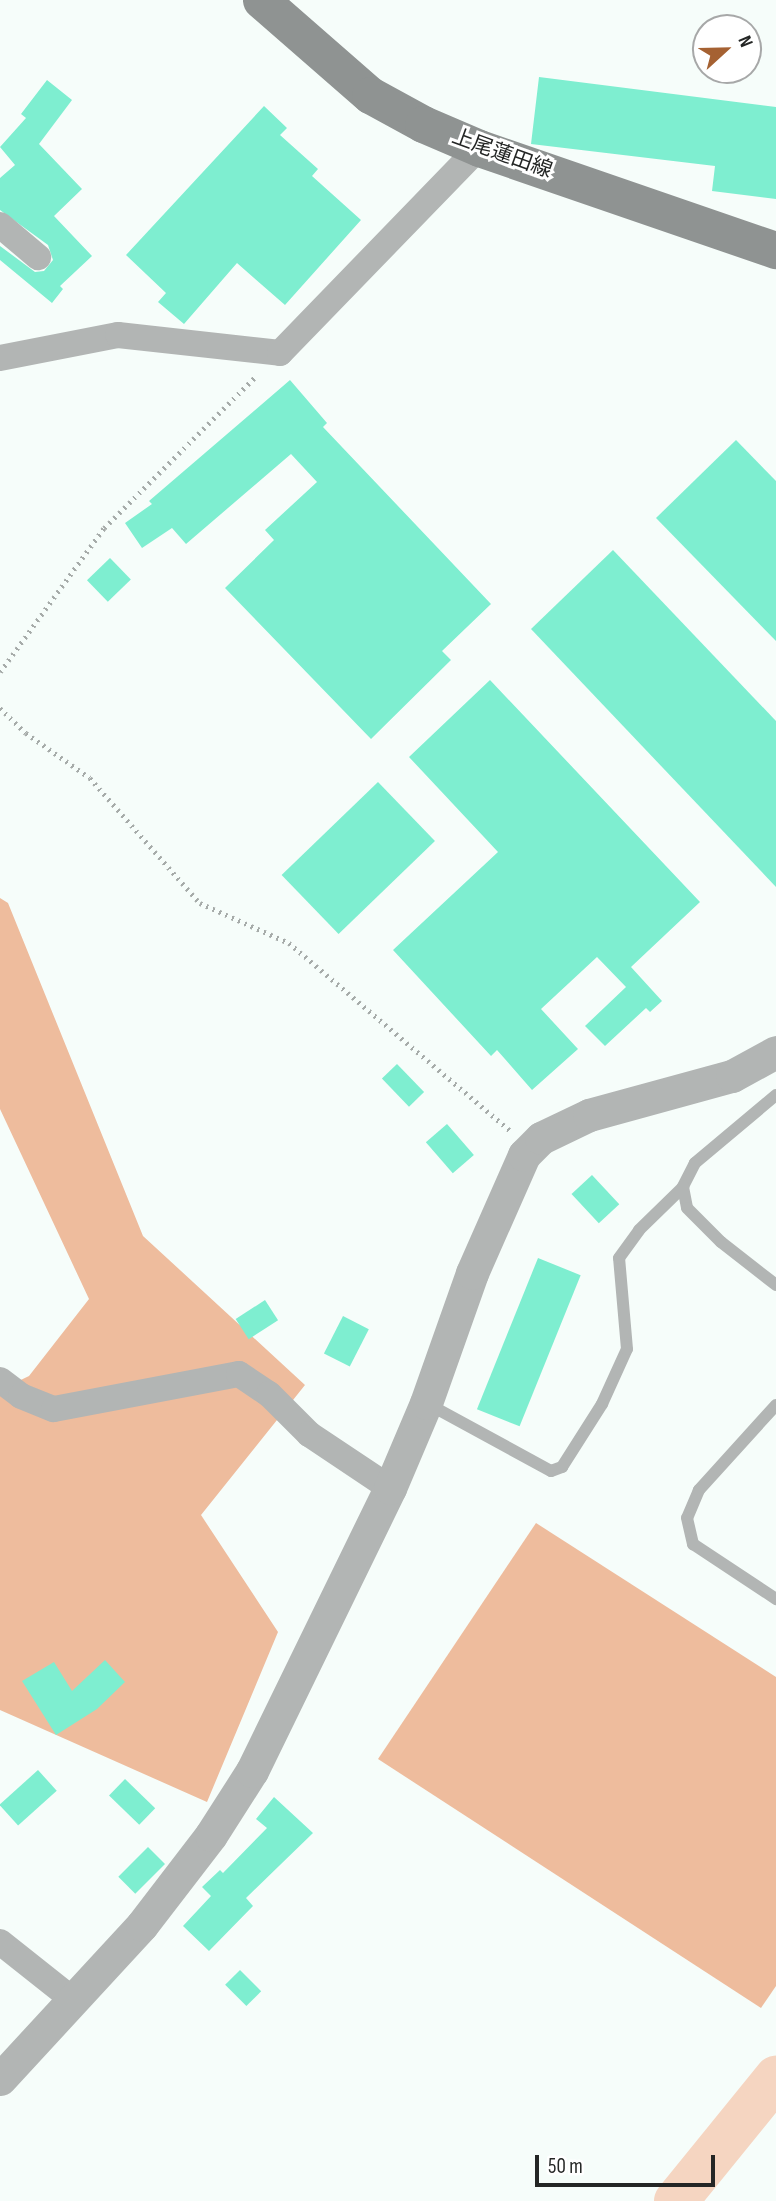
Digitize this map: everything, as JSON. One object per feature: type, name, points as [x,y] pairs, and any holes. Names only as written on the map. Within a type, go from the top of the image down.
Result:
[{"type":"main road","name":"上尾蓮田線","points":[[261,0],[370,94],[479,148],[776,250]]},
{"type":"street","points":[[0,358],[118,335],[280,353],[479,148]]},
{"type":"street","points":[[0,225],[38,257]]},
{"type":"street","points":[[0,2079],[142,1925],[211,1835],[252,1771],[390,1488],[426,1403],[512,1174],[531,1148],[589,1115],[732,1076],[776,1052]]},
{"type":"street","points":[[0,1380],[21,1396],[54,1409],[239,1374],[269,1394],[309,1434],[390,1488]]},
{"type":"street","points":[[0,1942],[72,2000]]},
{"type":"lane","points":[[426,1403],[551,1471],[562,1467],[602,1404],[627,1349],[619,1258],[639,1230],[683,1187],[695,1163],[776,1095]]},
{"type":"lane","points":[[683,1187],[687,1208],[721,1242],[776,1285]]},
{"type":"lane","points":[[776,1405],[699,1490],[687,1518],[693,1544],[776,1599]]},
{"type":"path","points":[[0,672],[104,528],[280,353]]},
{"type":"path","points":[[0,708],[26,733],[90,778],[200,903],[289,943],[531,1148]]},
{"type":"shaded area","points":[[0,898],[8,903],[143,1236],[305,1385],[201,1515],[278,1632],[207,1802],[0,1710],[0,1390],[29,1376],[89,1299],[0,1109]]},
{"type":"shaded area","points":[[536,1523],[776,1677],[776,1986],[761,2008],[378,1759]]},
{"type":"building","points":[[539,77],[776,107],[776,199],[712,191],[715,166],[531,144]]},
{"type":"building","points":[[47,80],[72,100],[39,144],[82,189],[54,216],[92,256],[60,286],[63,289],[52,303],[0,260],[0,246],[35,272],[44,271],[53,260],[48,245],[0,210],[0,178],[15,165],[0,147],[26,118],[21,114]]},
{"type":"building","points":[[264,106],[287,128],[280,135],[318,169],[312,176],[361,220],[285,305],[237,263],[184,324],[158,302],[166,293],[126,255]]},
{"type":"building","points":[[290,380],[327,423],[323,427],[491,604],[442,651],[451,660],[371,739],[225,588],[274,540],[265,530],[317,482],[291,454],[186,544],[172,528],[142,548],[125,523],[152,504],[149,501]]},
{"type":"building","points":[[736,440],[776,481],[776,641],[656,518]]},
{"type":"building","points":[[613,550],[776,721],[776,887],[531,629]]},
{"type":"building","points":[[110,558],[131,580],[108,602],[87,580]]},
{"type":"building","points":[[490,680],[700,902],[631,967],[662,1001],[650,1012],[646,1008],[605,1046],[585,1026],[626,987],[597,957],[541,1009],[578,1049],[532,1090],[497,1050],[491,1056],[393,950],[498,852],[409,757]]},
{"type":"building","points":[[378,782],[435,841],[339,934],[282,875]]},
{"type":"building","points":[[397,1064],[424,1092],[409,1107],[382,1079]]},
{"type":"building","points":[[447,1124],[474,1155],[453,1173],[426,1142]]},
{"type":"building","points":[[592,1175],[619,1204],[599,1223],[572,1194]]},
{"type":"building","points":[[538,1258],[581,1275],[520,1426],[477,1409]]},
{"type":"building","points":[[265,1300],[278,1320],[249,1339],[236,1319]]},
{"type":"building","points":[[343,1316],[369,1329],[350,1367],[324,1353]]},
{"type":"building","points":[[105,1660],[125,1682],[97,1709],[56,1735],[22,1681],[54,1662],[72,1691]]},
{"type":"building","points":[[38,1770],[57,1791],[18,1826],[0,1804]]},
{"type":"building","points":[[125,1779],[155,1808],[139,1825],[109,1796]]},
{"type":"building","points":[[274,1797],[313,1833],[246,1898],[253,1906],[209,1951],[183,1926],[211,1896],[202,1887],[220,1870],[223,1873],[267,1828],[256,1819]]},
{"type":"building","points":[[148,1847],[165,1864],[135,1894],[118,1877]]},
{"type":"building","points":[[240,1970],[261,1991],[246,2006],[225,1985]]},
{"type":"waterway","points":[[676,2201],[776,2078]]}]
